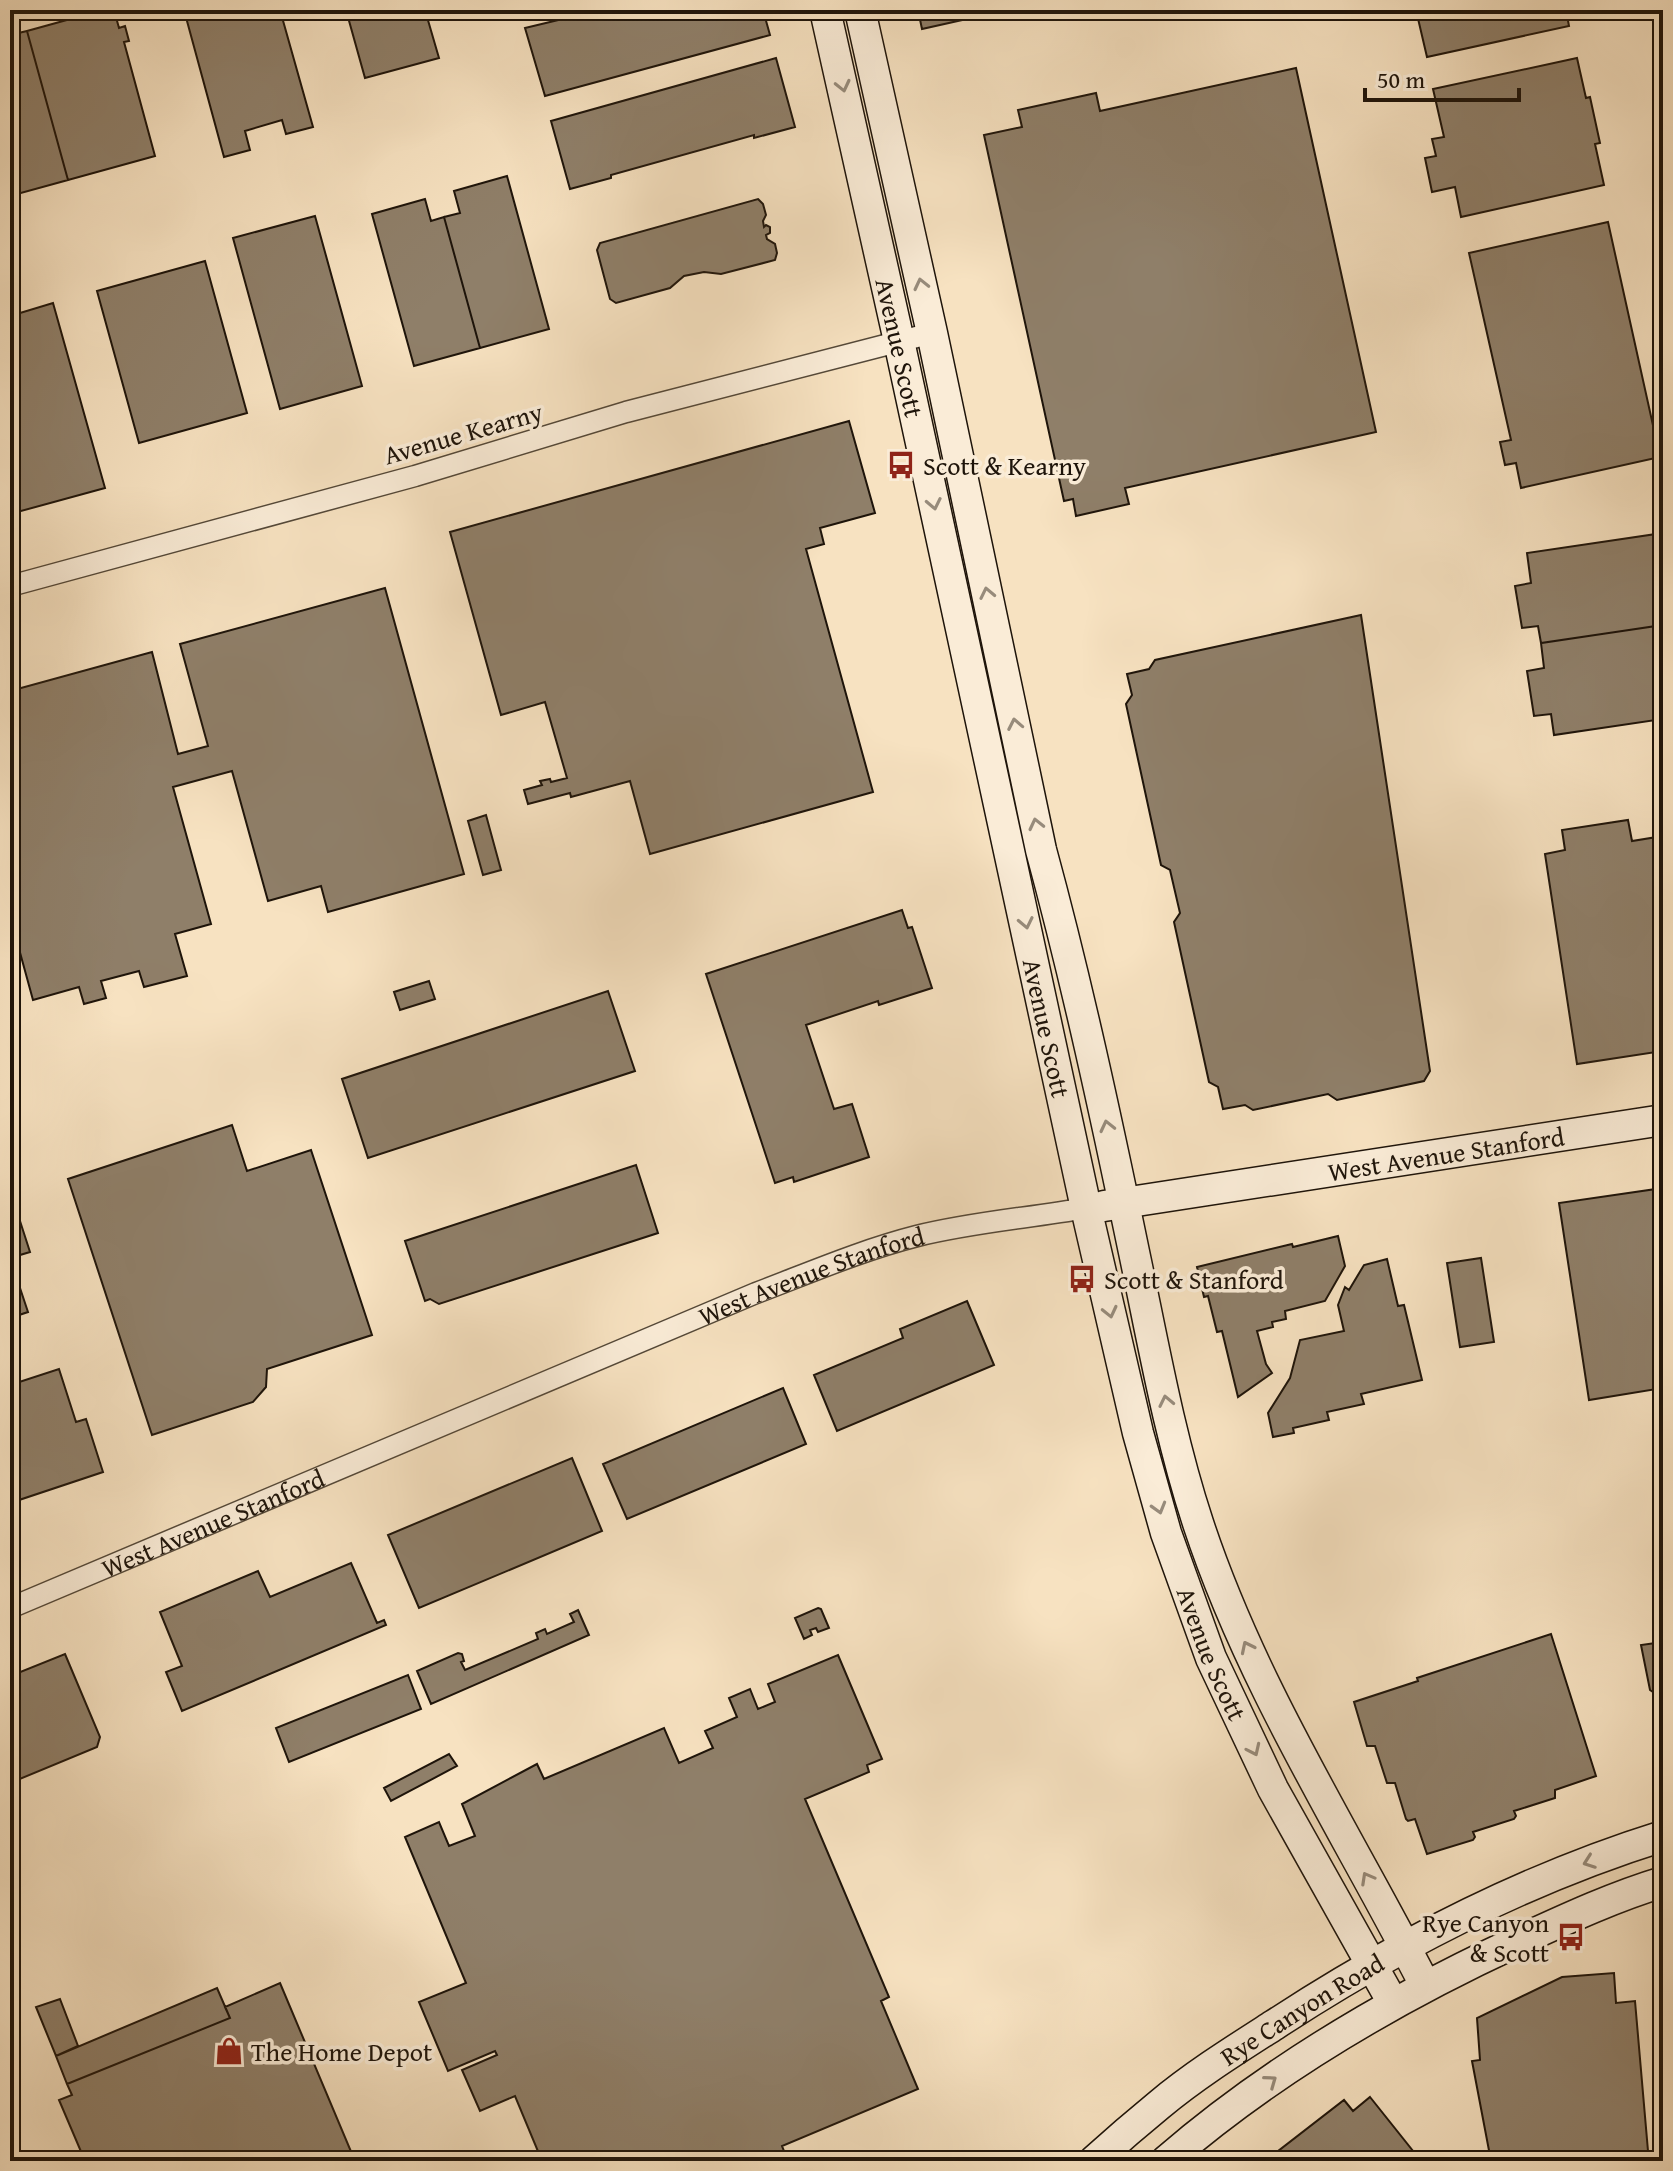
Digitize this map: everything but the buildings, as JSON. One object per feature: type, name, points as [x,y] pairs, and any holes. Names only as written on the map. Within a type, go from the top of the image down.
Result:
[{"type":"main road","name":"Avenue Scott","points":[[825,10],[1086,1208],[1142,1448],[1166,1533],[1211,1658],[1273,1789],[1393,2003]]},
{"type":"main road","name":"Avenue Scott","points":[[860,10],[1026,779],[1124,1202],[1171,1425],[1198,1523],[1241,1635],[1315,1784],[1425,1985]]},
{"type":"main road","name":"West Avenue Stanford","points":[[1086,1208],[1663,1120]]},
{"type":"main road","name":"Rye Canyon Road","points":[[1094,2161],[1160,2104],[1227,2055],[1371,1964],[1492,1903],[1581,1865],[1663,1836]]},
{"type":"main road","name":"Rye Canyon Road","points":[[1166,2161],[1208,2126],[1283,2072],[1425,1985],[1566,1919],[1663,1882]]},
{"type":"main road","points":[[1124,2161],[1160,2104]]},
{"type":"street","name":"Avenue Kearny","points":[[10,586],[415,476],[626,412],[932,333]]},
{"type":"street","name":"West Avenue Stanford","points":[[10,1608],[728,1305],[890,1243],[1086,1208]]},
{"type":"place","name":"Scott & Kearny","points":[[901,465]]},
{"type":"place","name":"Scott & Stanford","points":[[1082,1279]]},
{"type":"place","name":"Rye Canyon & Scott","points":[[1571,1937]]},
{"type":"place","name":"The Home Depot","points":[[229,2051]]}]
